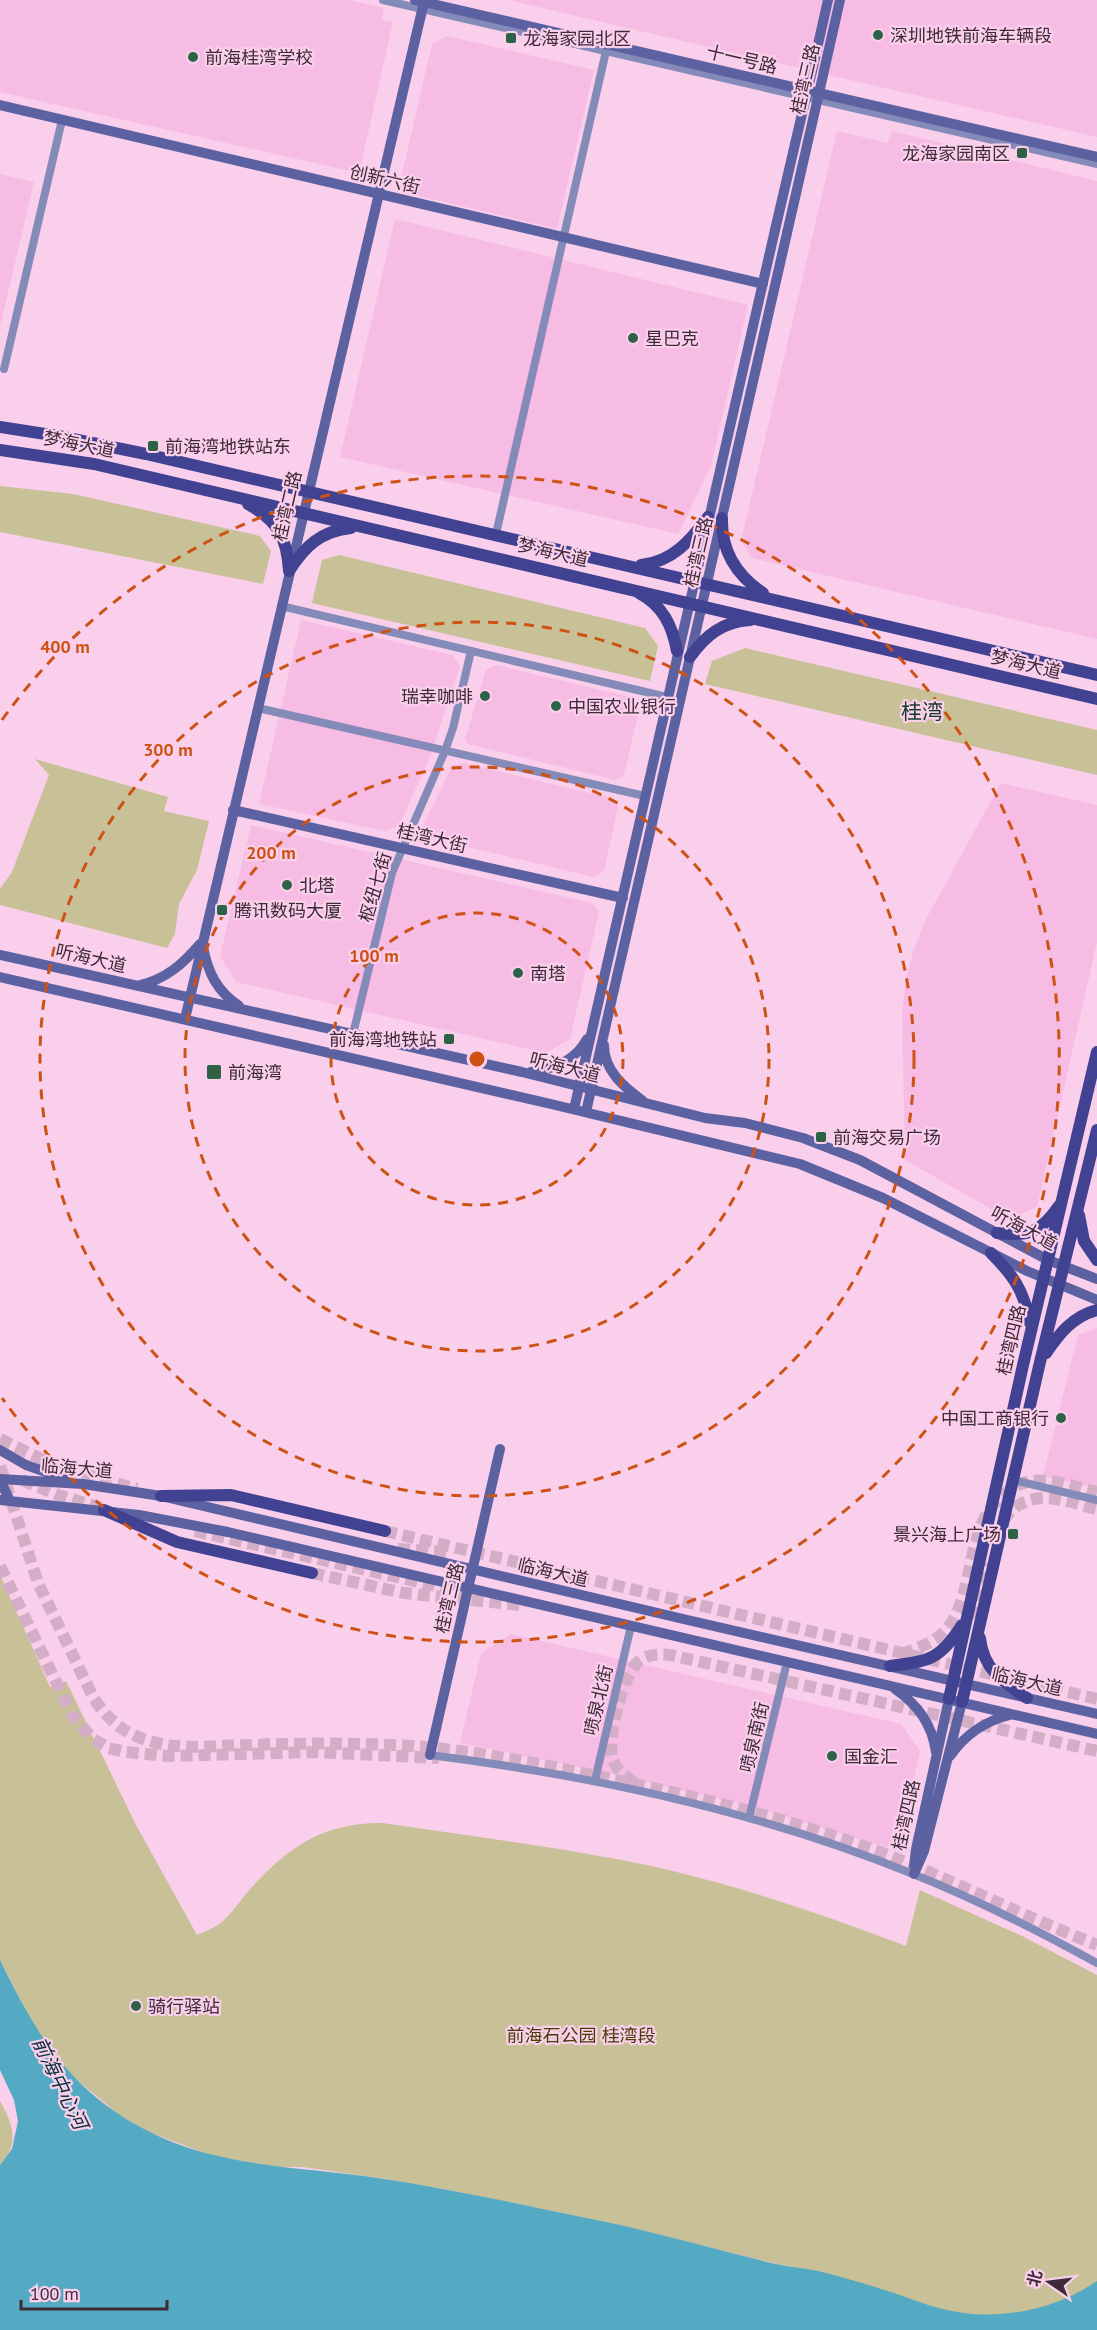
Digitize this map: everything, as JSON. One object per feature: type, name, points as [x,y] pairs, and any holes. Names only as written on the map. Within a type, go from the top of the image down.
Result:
[{"type":"main road","name":"梦海大道","points":[[0,428],[111,447],[708,583],[1097,675]]},
{"type":"main road","name":"梦海大道","points":[[0,450],[94,464],[1097,699]]},
{"type":"main road","points":[[236,498],[259,511],[278,528],[285,544],[289,571]]},
{"type":"main road","points":[[633,566],[650,564],[676,553],[691,539],[708,517]]},
{"type":"main road","points":[[722,519],[724,540],[734,567],[750,583],[772,598]]},
{"type":"main road","points":[[289,571],[306,547],[321,536],[336,530],[365,528]]},
{"type":"main road","points":[[627,588],[651,601],[665,614],[677,651]]},
{"type":"main road","points":[[690,657],[700,642],[719,627],[742,621],[766,621]]},
{"type":"main road","name":"桂湾四路","points":[[956,1701],[954,1681],[968,1616],[1031,1330],[1097,1052]]},
{"type":"main road","name":"桂湾四路","points":[[956,1701],[966,1684],[1040,1362],[1097,1130]]},
{"type":"main road","points":[[998,1233],[1022,1235],[1032,1232],[1045,1224],[1062,1203]]},
{"type":"main road","points":[[1078,1207],[1084,1241],[1097,1260]]},
{"type":"main road","points":[[991,1253],[1009,1271],[1021,1288],[1031,1330]]},
{"type":"main road","points":[[1040,1362],[1054,1341],[1074,1320],[1085,1313],[1097,1310]]},
{"type":"main road","points":[[161,1496],[231,1495],[385,1530]]},
{"type":"main road","points":[[104,1510],[177,1542],[312,1573]]},
{"type":"main road","points":[[890,1666],[929,1659],[940,1653],[948,1646],[968,1616]]},
{"type":"main road","points":[[981,1622],[981,1651],[986,1662],[1001,1681],[1027,1698]]},
{"type":"street","points":[[383,0],[1097,164]]},
{"type":"street","name":"桂湾三路","points":[[574,1109],[677,651],[828,0]]},
{"type":"street","name":"桂湾三路","points":[[586,1112],[840,0]]},
{"type":"street","name":"十一号路","points":[[419,1],[1097,158]]},
{"type":"street","name":"桂湾二路","points":[[185,1019],[302,513],[380,190],[419,1]]},
{"type":"street","points":[[496,534],[606,51]]},
{"type":"street","name":"创新六街","points":[[0,105],[380,190],[763,284]]},
{"type":"street","points":[[4,369],[62,120]]},
{"type":"street","points":[[281,606],[667,697]]},
{"type":"street","name":"枢纽七街","points":[[353,1034],[387,893],[402,848],[446,751],[471,651]]},
{"type":"street","points":[[258,708],[645,796]]},
{"type":"street","name":"桂湾大街","points":[[233,810],[623,898]]},
{"type":"street","points":[[137,986],[152,982],[173,971],[202,942]]},
{"type":"street","points":[[202,942],[206,963],[220,990],[238,1005],[250,1011]]},
{"type":"street","name":"听海大道","points":[[0,955],[522,1072],[705,1118],[755,1126],[833,1149],[901,1181],[1064,1268],[1097,1280]]},
{"type":"street","name":"听海大道","points":[[0,977],[574,1109],[800,1164],[883,1198],[1044,1279],[1097,1300]]},
{"type":"street","points":[[522,1072],[545,1070],[574,1056],[583,1046],[592,1028]]},
{"type":"street","points":[[604,1033],[604,1050],[611,1070],[632,1093],[648,1105]]},
{"type":"street","name":"桂湾三路","points":[[430,1755],[500,1449]]},
{"type":"street","points":[[0,1450],[26,1465],[83,1484]]},
{"type":"street","points":[[0,1480],[5,1500]]},
{"type":"street","name":"临海大道","points":[[0,1480],[83,1484],[161,1496],[1097,1714]]},
{"type":"street","points":[[1013,1480],[1097,1500]]},
{"type":"street","name":"临海大道","points":[[5,1500],[104,1510],[218,1530],[1097,1734]]},
{"type":"street","name":"喷泉北街","points":[[594,1780],[631,1626]]},
{"type":"street","name":"喷泉南街","points":[[749,1818],[787,1662]]},
{"type":"street","points":[[890,1686],[916,1706],[925,1718],[942,1760],[975,1730],[1000,1717],[1012,1714]]},
{"type":"street","name":"桂湾四路","points":[[914,1874],[916,1850],[956,1701]]},
{"type":"street","points":[[430,1755],[594,1780],[749,1818],[822,1840],[914,1874],[1023,1924],[1097,1963]]},
{"type":"shaded area","name":"前海桂湾学校","points":[[0,0],[349,0],[384,8],[382,20],[393,22],[359,173],[0,92]]},
{"type":"shaded area","name":"深圳地铁前海车辆段","points":[[508,0],[1097,0],[1097,137],[824,74]]},
{"type":"shaded area","points":[[447,36],[594,70],[557,229],[398,191],[432,44]]},
{"type":"shaded area","points":[[837,131],[888,143],[892,131],[1097,181],[1097,639],[752,558],[741,541]]},
{"type":"shaded area","points":[[0,174],[34,182],[0,327]]},
{"type":"shaded area","points":[[395,219],[748,305],[711,466],[678,534],[340,457]]},
{"type":"shaded area","points":[[301,620],[452,655],[460,666],[430,757],[399,826],[385,831],[259,804]]},
{"type":"shaded area","points":[[496,665],[634,698],[640,706],[624,775],[615,780],[468,744],[465,739],[486,670]]},
{"type":"shaded area","points":[[464,763],[611,798],[618,807],[604,871],[594,877],[425,837],[421,830],[452,766]]},
{"type":"shaded area","points":[[1001,783],[1097,805],[1097,942],[1037,1207],[1009,1219],[905,1160],[902,1013],[905,984],[913,952],[926,919]]},
{"type":"shaded area","name":"腾讯数码大厦","points":[[251,825],[592,903],[599,912],[570,1039],[546,1053],[236,982],[220,956]]},
{"type":"shaded area","points":[[1097,1328],[1097,1488],[1043,1476],[1078,1335]]},
{"type":"shaded area","points":[[511,1634],[901,1724],[920,1751],[900,1846],[886,1847],[745,1805],[603,1772],[460,1743],[481,1653]]},
{"type":"green space","points":[[0,486],[73,494],[260,536],[271,551],[263,584],[0,532]]},
{"type":"green space","points":[[339,555],[645,628],[658,646],[650,681],[312,603],[322,560]]},
{"type":"green space","points":[[745,648],[1097,730],[1097,775],[705,684],[712,661]]},
{"type":"green space","points":[[35,759],[168,797],[164,811],[209,821],[197,870],[179,904],[175,934],[167,948],[0,905],[0,889],[12,872],[49,775]]},
{"type":"green space","name":"前海石公园 桂湾段","points":[[0,1575],[50,1687],[66,1681],[136,1825],[197,1935],[222,1922],[266,1872],[295,1848],[326,1832],[363,1824],[383,1823],[563,1850],[659,1868],[766,1897],[906,1946],[920,1890],[1022,1936],[1097,1975],[1097,2330],[978,2330],[817,2271],[777,2264],[615,2224],[454,2191],[380,2178],[302,2167],[276,2167],[213,2156],[151,2133],[118,2114],[76,2079],[52,2054],[32,2023],[0,1960]]},
{"type":"green space","points":[[0,2101],[11,2126],[12,2142],[0,2165]]},
{"type":"water","name":"前海中心河","points":[[0,1960],[43,2037],[77,2079],[97,2098],[121,2115],[175,2143],[231,2159],[407,2183],[611,2223],[776,2264],[827,2273],[955,2312],[999,2314],[1033,2309],[1067,2298],[1097,2281],[1097,2330],[0,2330],[0,2165],[12,2149],[18,2121],[14,2100],[0,2070]]},
{"type":"tunnel","points":[[0,1439],[56,1466],[137,1489]]},
{"type":"tunnel","points":[[0,1466],[38,1583],[93,1697],[117,1725],[141,1738],[162,1744],[187,1747],[291,1744],[414,1746],[461,1751],[555,1767],[711,1801],[853,1842],[1097,1945]]},
{"type":"tunnel","points":[[22,1480],[58,1495],[102,1508]]},
{"type":"tunnel","points":[[902,1654],[931,1642],[946,1630],[963,1596],[977,1538],[984,1520],[994,1504],[1009,1491],[1024,1483],[1042,1480],[1097,1492]]},
{"type":"tunnel","points":[[1003,1521],[1012,1510],[1034,1499],[1058,1499],[1097,1509]]},
{"type":"tunnel","points":[[195,1531],[467,1593]]},
{"type":"tunnel","points":[[385,1531],[1097,1699]]},
{"type":"tunnel","points":[[398,1549],[447,1552]]},
{"type":"tunnel","points":[[976,1619],[988,1563]]},
{"type":"tunnel","points":[[0,1566],[72,1715],[93,1739],[108,1748],[167,1756],[314,1752],[439,1758]]},
{"type":"tunnel","points":[[312,1573],[404,1593],[520,1605]]},
{"type":"tunnel","points":[[634,1782],[621,1772],[612,1758],[614,1722],[622,1692],[633,1668],[642,1659],[658,1655],[670,1655],[1097,1751]]},
{"type":"place","name":"深圳地铁前海车辆段","points":[[878,35]]},
{"type":"place","name":"龙海家园北区","points":[[511,38]]},
{"type":"place","name":"前海桂湾学校","points":[[193,57]]},
{"type":"place","name":"龙海家园南区","points":[[1022,153]]},
{"type":"place","name":"星巴克","points":[[633,338]]},
{"type":"place","name":"前海湾地铁站东","points":[[153,446]]},
{"type":"place","name":"瑞幸咖啡","points":[[485,696]]},
{"type":"place","name":"中国农业银行","points":[[556,706]]},
{"type":"place","name":"北塔","points":[[287,885]]},
{"type":"place","name":"腾讯数码大厦","points":[[222,910]]},
{"type":"place","name":"南塔","points":[[518,973]]},
{"type":"place","name":"前海湾地铁站","points":[[449,1039]]},
{"type":"place","name":"前海湾","points":[[214,1072]]},
{"type":"place","name":"前海交易广场","points":[[821,1137]]},
{"type":"place","name":"中国工商银行","points":[[1061,1418]]},
{"type":"place","name":"景兴海上广场","points":[[1013,1534]]},
{"type":"place","name":"国金汇","points":[[832,1756]]},
{"type":"place","name":"骑行驿站","points":[[136,2006]]},
{"type":"district","name":"桂湾","points":[[922,711]]}]
